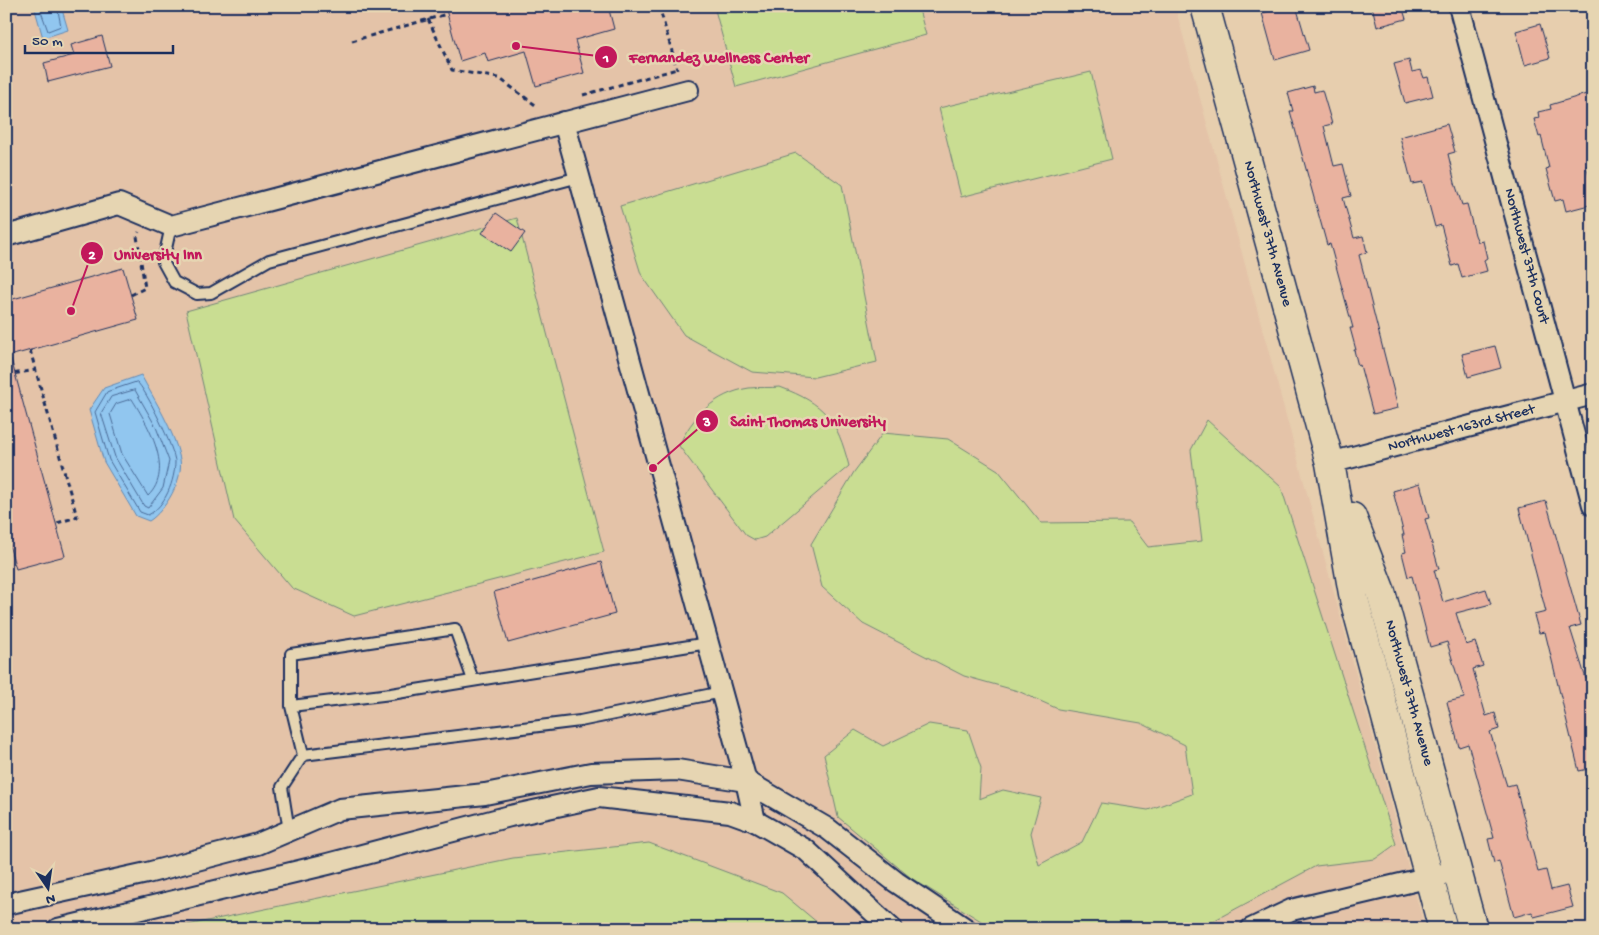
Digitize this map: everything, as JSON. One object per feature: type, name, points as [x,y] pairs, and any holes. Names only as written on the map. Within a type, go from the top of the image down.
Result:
[{"type":"main road","name":"Northwest 37th Avenue","points":[[1205,6],[1330,463],[1354,599],[1443,929]]},
{"type":"main road","name":"Northwest 37th Avenue","points":[[1330,463],[1382,592],[1473,929]]},
{"type":"street","name":"Northwest 37th Court","points":[[1458,6],[1593,506]]},
{"type":"street","points":[[6,236],[119,204],[171,226],[688,90]]},
{"type":"street","points":[[564,122],[722,692],[746,781],[754,821]]},
{"type":"street","name":"Northwest 163rd Street","points":[[1330,463],[1593,394]]},
{"type":"street","points":[[6,904],[166,869],[258,844],[340,809],[485,794],[591,773],[677,770],[746,781],[828,829],[896,882],[966,929]]},
{"type":"street","points":[[58,929],[328,864],[510,816],[599,797],[730,812],[754,821],[806,850],[892,929]]},
{"type":"street","points":[[1250,929],[1291,910],[1457,871]]},
{"type":"lane","points":[[171,226],[163,262],[174,282],[197,294],[211,292],[269,260],[579,177]]},
{"type":"lane","points":[[289,831],[282,787],[302,755],[291,706],[291,654],[456,629],[473,680]]},
{"type":"lane","points":[[291,706],[708,643]]},
{"type":"lane","points":[[302,755],[580,721],[722,692]]},
{"type":"path","points":[[659,6],[677,69],[688,90]]},
{"type":"path","points":[[352,41],[447,14]]},
{"type":"path","points":[[428,19],[452,70],[499,78],[538,108]]},
{"type":"path","points":[[30,350],[77,517],[57,523]]},
{"type":"path","points":[[6,375],[36,370]]},
{"type":"shaded area","points":[[6,6],[1175,6],[1425,929],[6,929]]},
{"type":"green space","points":[[714,6],[918,6],[926,35],[736,87]]},
{"type":"green space","points":[[1091,72],[1112,159],[961,197],[939,108]]},
{"type":"green space","points":[[796,153],[842,185],[877,362],[815,377],[752,372],[684,335],[641,274],[620,206]]},
{"type":"green space","points":[[517,218],[604,552],[354,616],[292,588],[234,520],[186,311]]},
{"type":"green space","points":[[780,387],[808,400],[827,415],[839,436],[849,466],[765,537],[755,540],[746,535],[679,446],[690,425],[698,416],[706,408],[726,395],[749,388]]},
{"type":"green space","points":[[1207,420],[1281,487],[1396,844],[1375,859],[1316,866],[1198,929],[994,929],[911,878],[838,817],[824,755],[855,730],[883,746],[929,724],[968,730],[981,768],[979,799],[1003,790],[1041,798],[1031,833],[1039,865],[1082,842],[1101,803],[1148,810],[1192,794],[1185,745],[1141,723],[1058,709],[1018,691],[964,676],[863,624],[822,587],[811,544],[854,472],[883,433],[948,439],[998,470],[1041,523],[1129,522],[1148,547],[1202,541],[1191,450]]},
{"type":"green space","points":[[649,843],[782,893],[825,929],[168,929],[513,858]]},
{"type":"water","points":[[34,6],[61,6],[68,30],[43,38]]},
{"type":"water","points":[[141,375],[164,416],[180,459],[179,476],[172,494],[161,510],[149,521],[136,516],[104,462],[89,410],[104,388]]},
{"type":"building","points":[[445,6],[608,6],[614,29],[575,40],[584,73],[536,86],[526,51],[488,62],[485,53],[460,61]]},
{"type":"building","points":[[1277,6],[1296,6],[1309,50],[1275,60],[1262,13],[1278,9]]},
{"type":"building","points":[[1372,6],[1402,6],[1406,19],[1377,27]]},
{"type":"building","points":[[1540,24],[1550,58],[1525,65],[1516,31]]},
{"type":"building","points":[[102,36],[110,66],[48,82],[44,63],[74,55],[71,45]]},
{"type":"building","points":[[1409,60],[1412,72],[1421,70],[1424,78],[1428,77],[1433,96],[1405,103],[1394,64]]},
{"type":"building","points":[[1313,86],[1314,92],[1322,90],[1332,124],[1324,126],[1334,166],[1343,164],[1351,196],[1343,198],[1354,238],[1363,236],[1367,252],[1359,255],[1398,408],[1373,414],[1360,365],[1358,366],[1350,328],[1353,328],[1330,244],[1327,245],[1290,111],[1293,111],[1288,93]]},
{"type":"building","points":[[1593,92],[1593,164],[1586,166],[1593,189],[1593,204],[1566,211],[1563,199],[1555,201],[1546,169],[1549,168],[1541,136],[1539,137],[1534,119],[1539,118],[1538,112],[1551,109],[1550,105]]},
{"type":"building","points":[[1447,124],[1455,152],[1448,154],[1455,183],[1462,205],[1467,204],[1478,242],[1483,241],[1487,258],[1484,260],[1487,271],[1462,278],[1458,264],[1452,266],[1441,225],[1435,227],[1423,182],[1412,184],[1400,137]]},
{"type":"building","points":[[496,213],[525,233],[511,252],[482,233]]},
{"type":"building","points":[[123,268],[138,320],[6,357],[6,301]]},
{"type":"building","points":[[1495,346],[1501,368],[1468,377],[1462,354]]},
{"type":"building","points":[[11,359],[65,556],[16,569],[6,534],[6,360]]},
{"type":"building","points":[[1420,483],[1429,518],[1425,519],[1439,569],[1434,570],[1443,602],[1486,589],[1491,604],[1456,613],[1466,645],[1475,642],[1483,666],[1473,669],[1486,716],[1495,713],[1499,729],[1490,732],[1507,786],[1515,784],[1538,872],[1546,870],[1551,890],[1567,886],[1573,907],[1534,917],[1532,912],[1514,917],[1499,861],[1494,863],[1488,839],[1494,838],[1468,744],[1459,747],[1447,702],[1464,698],[1447,642],[1430,647],[1412,576],[1408,577],[1402,553],[1406,552],[1402,535],[1404,535],[1393,491]]},
{"type":"building","points":[[1546,501],[1581,625],[1570,628],[1586,679],[1593,678],[1593,768],[1579,771],[1545,632],[1539,633],[1534,615],[1546,612],[1519,508]]},
{"type":"building","points":[[601,562],[615,614],[508,643],[494,592]]},
{"type":"place","name":"Fernandez Wellness Center","points":[[516,46]]},
{"type":"place","name":"University Inn","points":[[71,311]]},
{"type":"place","name":"Saint Thomas University","points":[[653,468]]}]
